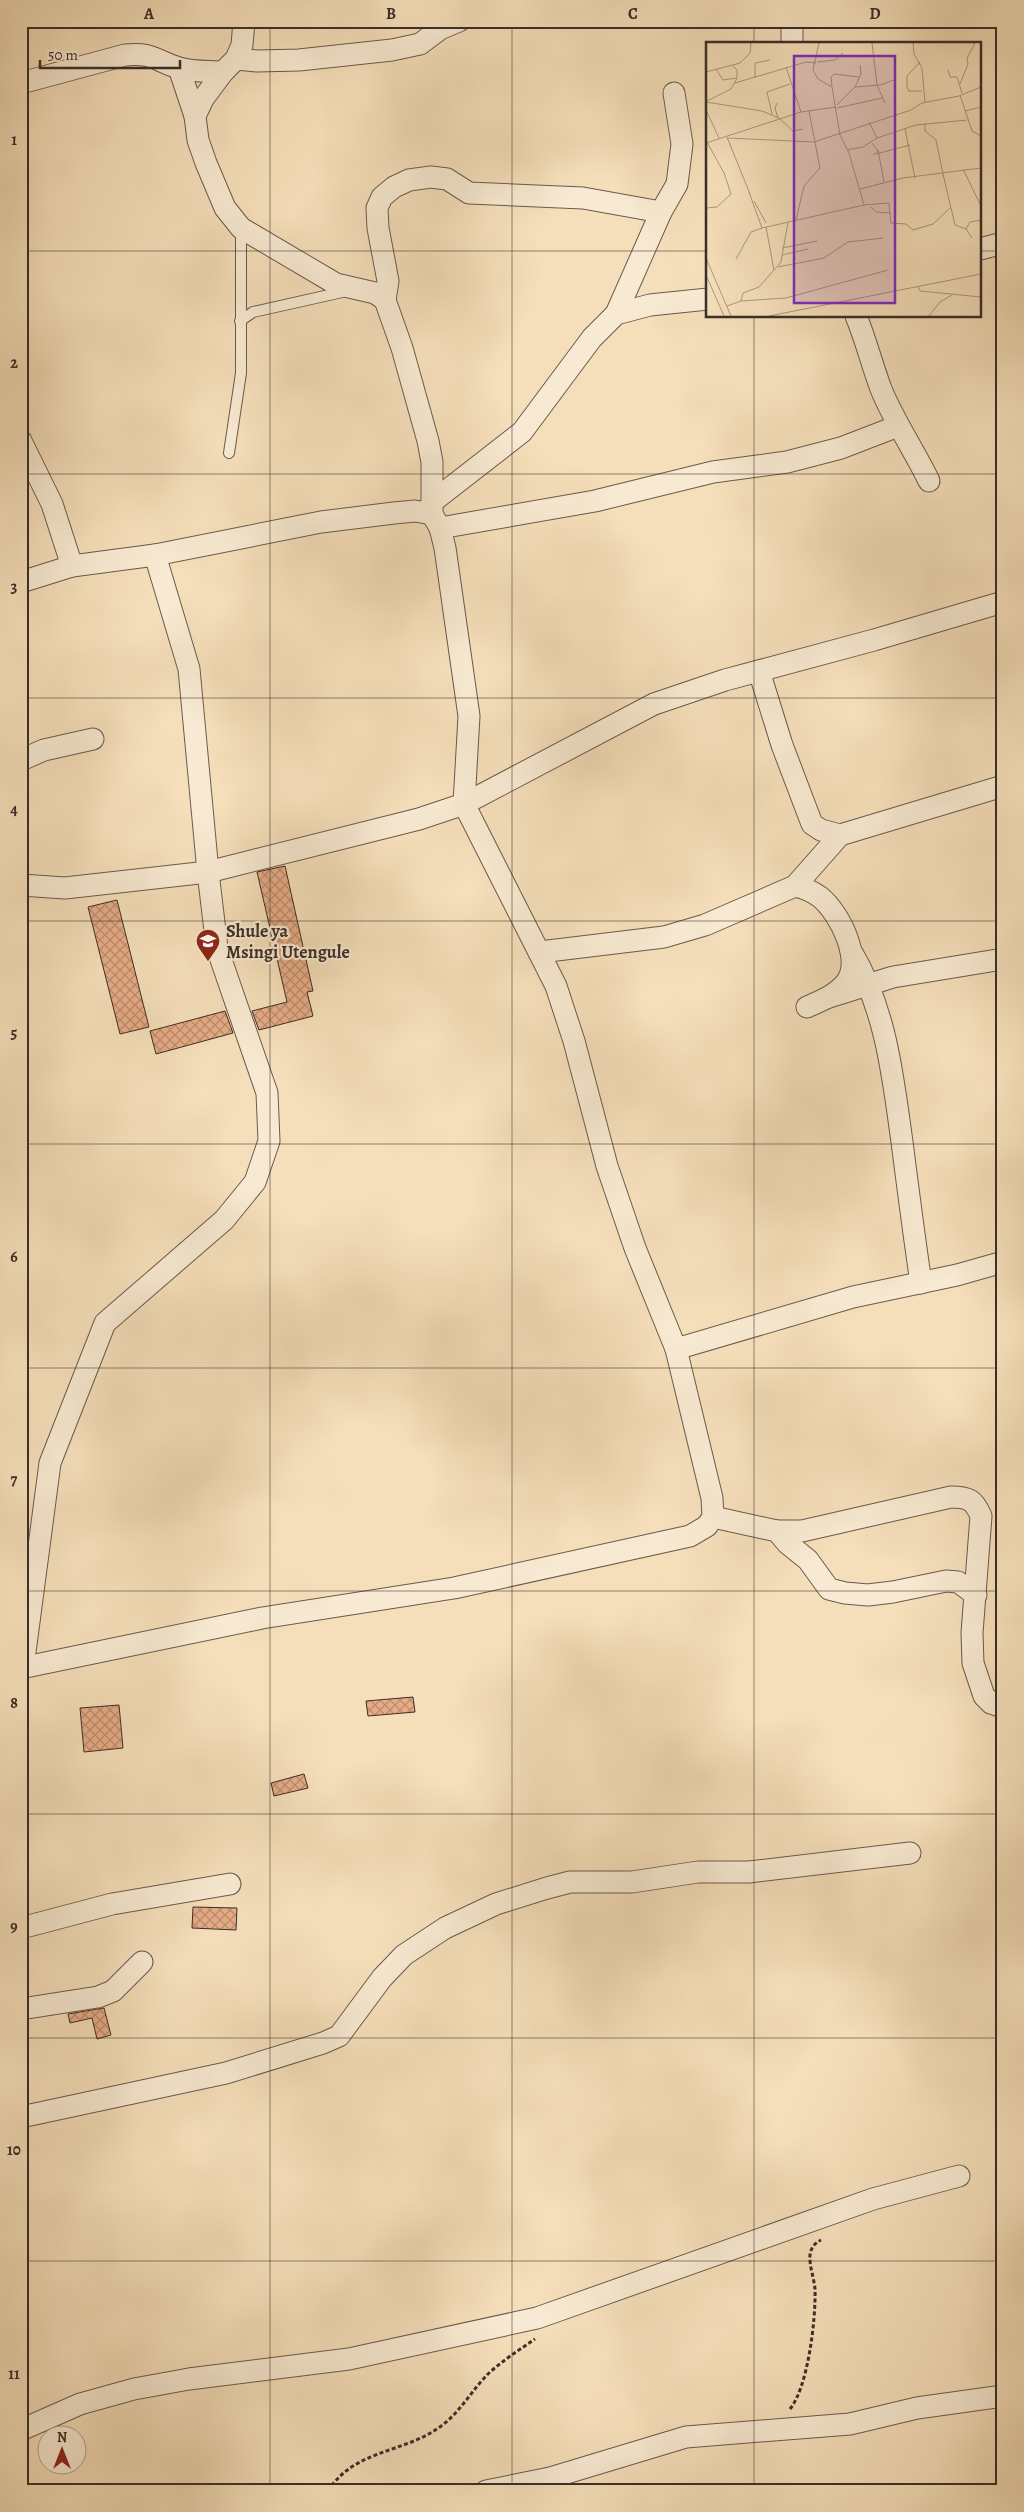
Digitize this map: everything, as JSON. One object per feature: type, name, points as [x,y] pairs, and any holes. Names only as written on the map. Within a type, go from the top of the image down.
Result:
[{"type":"street","points":[[195,116],[203,99],[242,45],[244,21]]},
{"type":"street","points":[[21,82],[126,54],[151,54],[179,68],[257,61],[299,60],[392,50],[420,44],[440,28],[459,21]]},
{"type":"street","points":[[792,21],[792,42]]},
{"type":"street","points":[[179,68],[195,116],[198,140],[206,163],[225,208],[242,228],[336,284],[355,290],[375,293],[385,300]]},
{"type":"street","points":[[434,515],[522,432],[592,338],[616,314],[661,212],[677,184],[682,144],[674,93]]},
{"type":"street","points":[[155,555],[189,669],[217,948],[267,1093],[269,1141],[255,1182],[224,1220],[105,1323],[50,1463],[22,1668],[262,1618],[463,1586],[690,1536],[707,1526],[714,1517],[712,1498],[676,1349],[635,1248],[607,1166],[574,1041],[556,986],[464,804],[469,716],[445,548],[434,515],[432,462],[428,441],[402,348],[385,300],[388,281],[378,228],[377,208],[382,197],[394,187],[409,180],[431,177],[447,179],[469,193],[583,198],[661,212]]},
{"type":"street","points":[[982,248],[1003,243]]},
{"type":"street","points":[[616,314],[650,305],[706,299]]},
{"type":"street","points":[[857,318],[881,388],[898,426],[912,446],[929,481]]},
{"type":"street","points":[[21,582],[72,566],[155,555],[321,522],[394,513],[434,515],[595,501],[713,472],[787,462],[841,448],[898,426]]},
{"type":"street","points":[[21,441],[52,504],[72,566]]},
{"type":"street","points":[[21,886],[65,888],[208,872],[419,819],[464,804],[654,704],[759,671],[1003,602]]},
{"type":"street","points":[[759,671],[788,763],[812,824],[820,830],[840,835],[1003,786]]},
{"type":"street","points":[[21,760],[44,750],[93,739]]},
{"type":"street","points":[[540,952],[664,937],[706,925],[795,886],[840,835]]},
{"type":"street","points":[[795,886],[810,890],[821,898],[839,920],[851,952],[869,985],[890,1059],[920,1283]]},
{"type":"street","points":[[829,997],[844,985],[851,974],[853,963],[851,952]]},
{"type":"street","points":[[807,1007],[829,997],[893,978],[1003,958]]},
{"type":"street","points":[[676,1349],[853,1297],[920,1283],[1003,1262]]},
{"type":"street","points":[[714,1517],[733,1523],[777,1531],[802,1531],[951,1497],[969,1498],[975,1502],[981,1516],[973,1663],[984,1696],[991,1703],[1003,1707]]},
{"type":"street","points":[[777,1531],[787,1543],[808,1560],[829,1589],[845,1593],[868,1595],[946,1581],[958,1582],[976,1595]]},
{"type":"street","points":[[21,2117],[226,2073],[323,2043],[339,2036],[382,1978],[404,1955],[445,1928],[496,1904],[547,1888],[570,1882],[632,1882],[698,1872],[749,1872],[910,1853]]},
{"type":"street","points":[[21,1928],[112,1904],[230,1884]]},
{"type":"street","points":[[21,2009],[98,1997],[112,1990],[142,1962]]},
{"type":"street","points":[[21,2430],[80,2404],[134,2390],[189,2379],[349,2359],[537,2318],[873,2199],[959,2176]]},
{"type":"street","points":[[486,2491],[550,2478],[686,2437],[850,2424],[917,2408],[1003,2396]]},
{"type":"lane","points":[[229,453],[241,373],[242,228]]},
{"type":"lane","points":[[240,321],[253,312],[355,290]]},
{"type":"path","points":[[768,2430],[791,2408],[800,2396],[807,2368],[814,2306],[815,2290],[810,2255],[812,2247],[827,2237]]},
{"type":"path","points":[[328,2491],[337,2477],[347,2468],[363,2459],[399,2447],[445,2424],[489,2373],[540,2336]]},
{"type":"building","points":[[285,866],[313,991],[307,992],[313,1016],[259,1030],[252,1011],[287,1002],[257,872]]},
{"type":"building","points":[[117,900],[149,1027],[120,1034],[88,907]]},
{"type":"building","points":[[225,1011],[233,1033],[156,1054],[150,1031]]},
{"type":"building","points":[[413,1697],[415,1712],[368,1716],[366,1701]]},
{"type":"building","points":[[119,1705],[123,1748],[84,1752],[80,1708]]},
{"type":"building","points":[[304,1774],[308,1788],[274,1796],[271,1783]]},
{"type":"building","points":[[193,1907],[237,1908],[236,1930],[192,1928]]},
{"type":"building","points":[[104,2008],[111,2035],[97,2039],[92,2018],[70,2023],[68,2014]]},
{"type":"place","name":"Shule ya Msingi Utengule","points":[[208,962]]}]
